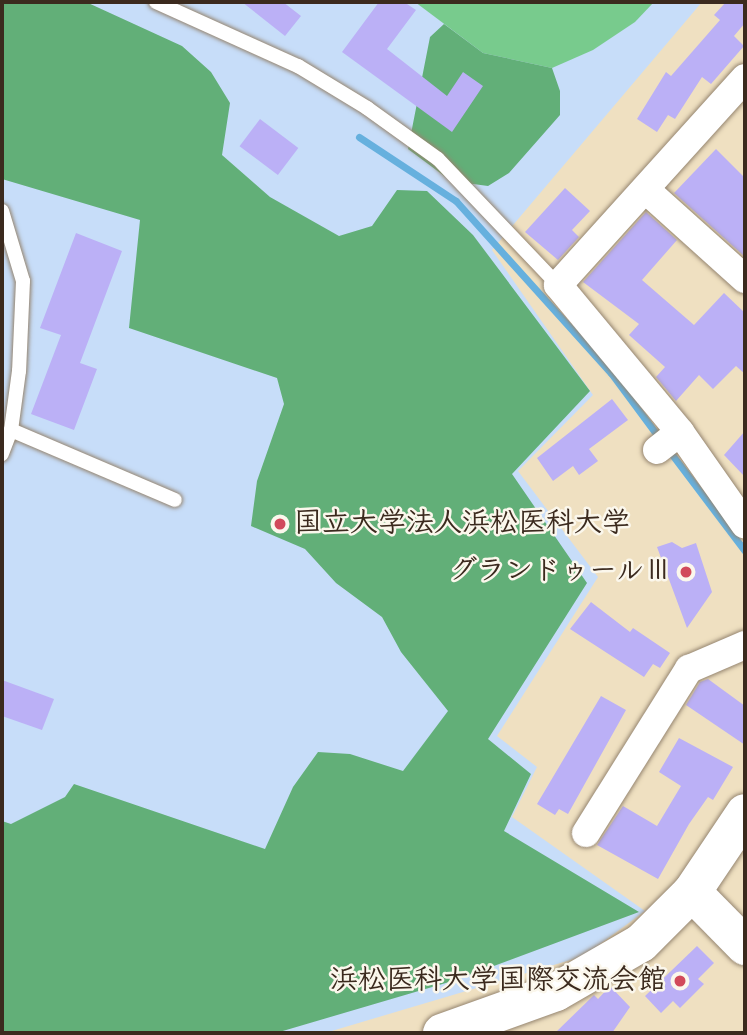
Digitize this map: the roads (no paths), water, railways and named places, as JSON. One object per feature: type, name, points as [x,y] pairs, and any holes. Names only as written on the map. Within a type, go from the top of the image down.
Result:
[{"type":"street","points":[[745,78],[558,285],[680,432],[745,526]]},
{"type":"street","points":[[646,190],[745,279]]},
{"type":"street","points":[[657,450],[680,432]]},
{"type":"street","points":[[586,833],[689,669],[745,645]]},
{"type":"street","points":[[442,1033],[556,992],[616,960],[648,936],[692,892],[745,813]]},
{"type":"street","points":[[692,892],[745,947]]},
{"type":"lane","points":[[156,2],[298,65],[387,123],[438,159],[558,285]]},
{"type":"lane","points":[[2,211],[23,281],[19,371],[11,430],[2,454]]},
{"type":"lane","points":[[11,430],[175,500]]},
{"type":"waterway","points":[[359,137],[456,201],[611,373],[660,439]]},
{"type":"waterway","points":[[667,448],[745,551]]},
{"type":"place","name":"国立大学法人浜松医科大学","points":[[280,524]]},
{"type":"place","name":"グランドゥールⅢ","points":[[686,572]]},
{"type":"place","name":"浜松医科大学国際交流会館","points":[[680,981]]}]
